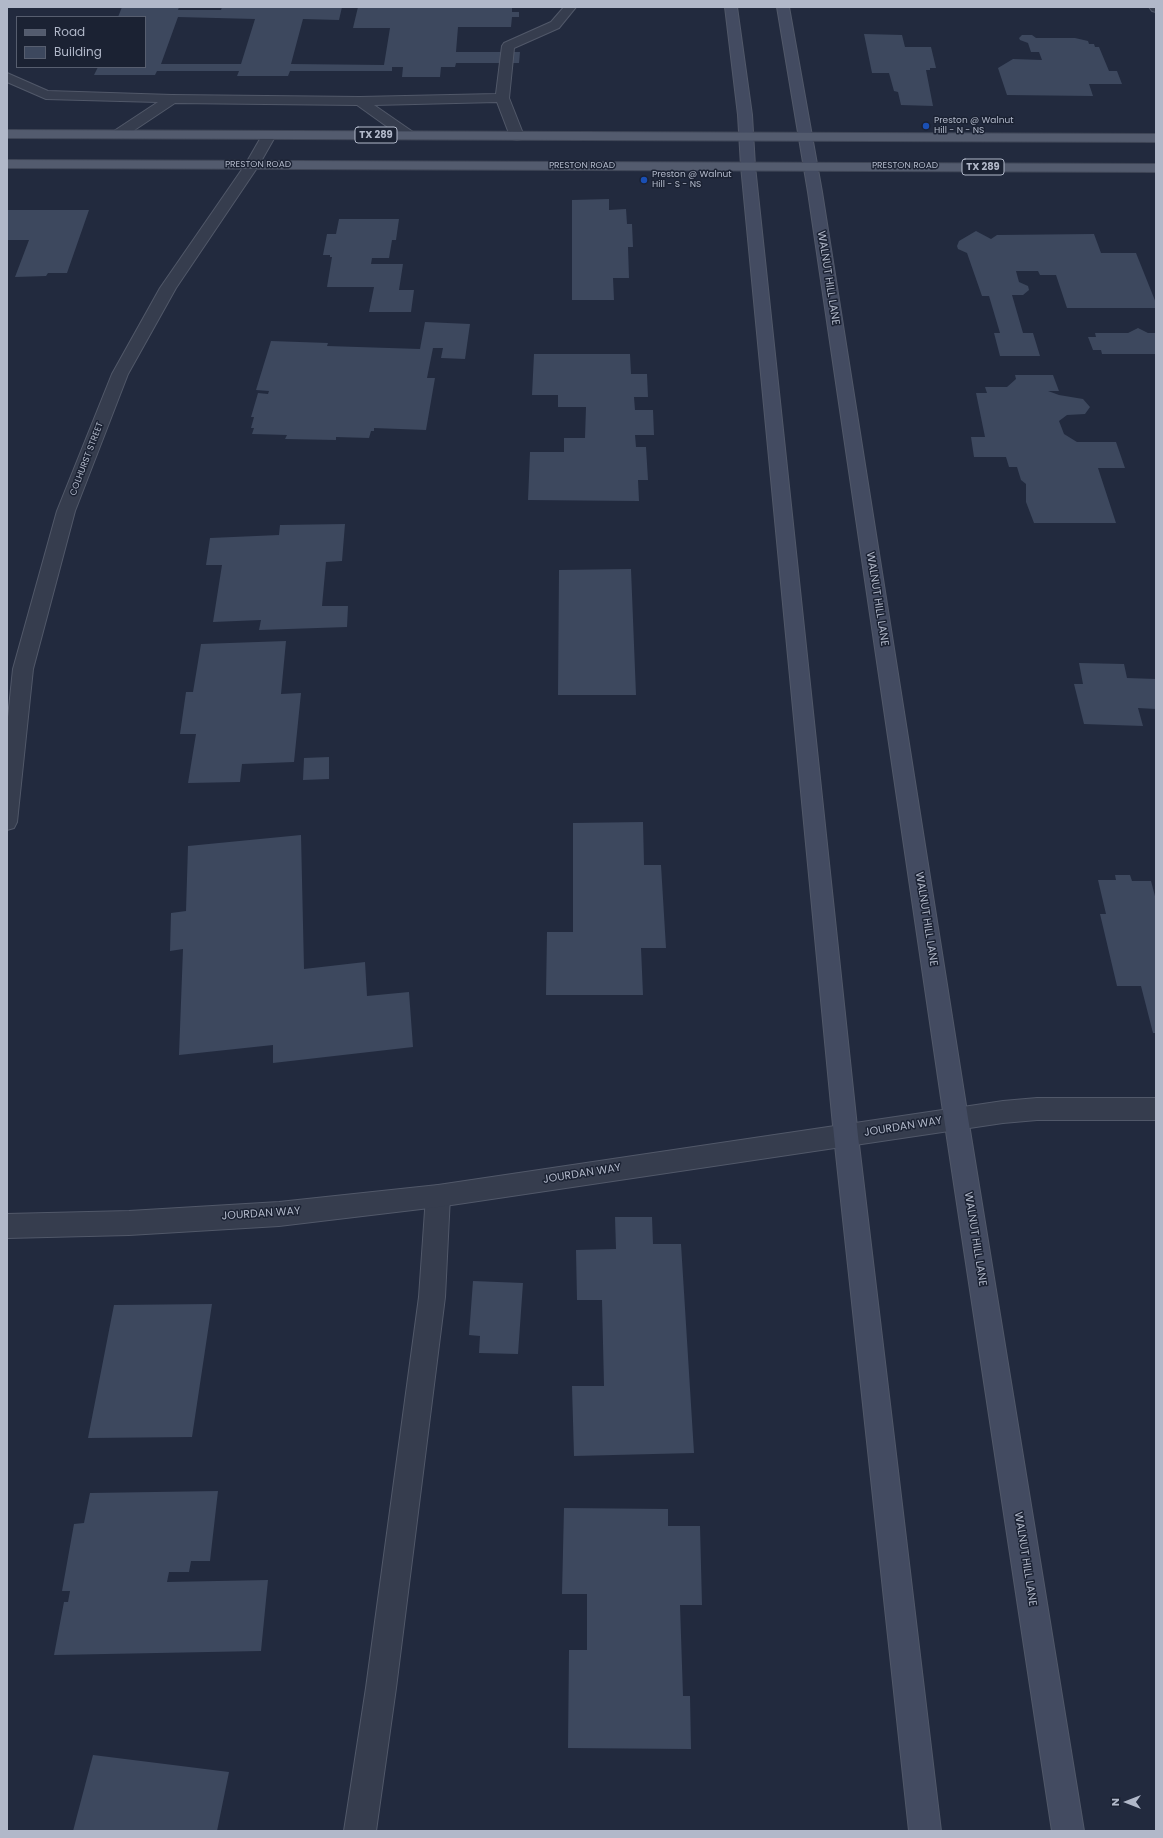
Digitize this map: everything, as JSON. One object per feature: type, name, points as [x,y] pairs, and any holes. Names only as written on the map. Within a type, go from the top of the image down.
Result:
[{"type":"main road","points":[[731,7],[745,114],[748,166],[846,1136],[925,1831]]},
{"type":"main road","name":"WALNUT HILL LANE","points":[[783,7],[811,166],[956,1118],[1068,1831]]},
{"type":"main road","name":"TX 289","points":[[7,134],[1156,138]]},
{"type":"main road","name":"PRESTON ROAD","points":[[7,164],[1156,168]]},
{"type":"street","points":[[517,136],[502,98],[508,46],[555,25],[570,7]]},
{"type":"street","points":[[7,77],[46,95],[172,99],[360,101],[502,98]]},
{"type":"street","points":[[118,134],[172,99]]},
{"type":"street","points":[[360,101],[408,135]]},
{"type":"street","name":"COLHURST STREET","points":[[7,822],[23,669],[66,512],[120,374],[168,288],[252,165],[269,135]]},
{"type":"street","name":"JOURDAN WAY","points":[[7,1226],[129,1223],[279,1214],[438,1196],[808,1140],[846,1136],[956,1118],[1037,1108],[1156,1109]]},
{"type":"street","points":[[360,1831],[382,1680],[432,1297],[438,1196]]},
{"type":"building","points":[[122,7],[179,7],[178,10],[221,10],[222,7],[342,7],[339,20],[303,19],[291,64],[384,65],[390,28],[353,28],[358,7],[512,7],[512,12],[519,12],[519,17],[512,17],[511,27],[458,27],[456,52],[520,52],[519,63],[456,63],[455,67],[441,67],[440,77],[402,77],[403,67],[392,67],[392,71],[290,71],[288,76],[237,76],[239,71],[157,71],[155,75],[94,75],[98,68],[146,68],[146,16],[118,16]],"holes":[[[178,17],[255,19],[241,64],[161,64]]]},
{"type":"building","points":[[864,34],[902,35],[905,47],[931,47],[936,68],[926,70],[933,106],[901,105],[898,92],[894,91],[889,73],[872,73]]},
{"type":"building","points":[[1022,35],[1032,35],[1036,38],[1075,38],[1088,41],[1089,44],[1094,44],[1095,47],[1099,47],[1109,71],[1117,71],[1122,84],[1089,84],[1093,96],[1007,95],[998,68],[1013,59],[1042,60],[1039,52],[1031,52],[1028,43],[1020,40],[1019,38]]},
{"type":"building","points":[[609,199],[609,210],[626,209],[627,224],[632,224],[633,247],[628,247],[629,278],[613,278],[614,300],[572,300],[572,200]]},
{"type":"building","points":[[7,210],[89,210],[67,273],[48,273],[46,276],[15,277],[29,240],[7,240]]},
{"type":"building","points":[[339,219],[399,219],[396,240],[392,240],[389,258],[372,258],[371,264],[403,264],[399,290],[414,290],[411,312],[369,312],[374,287],[327,287],[332,257],[330,257],[330,255],[323,255],[327,234],[336,234]]},
{"type":"building","points":[[976,231],[991,239],[997,235],[1094,234],[1101,253],[1136,253],[1156,303],[1156,308],[1067,308],[1056,275],[1040,275],[1038,271],[1016,271],[1019,282],[1028,286],[1029,290],[1023,295],[1012,295],[1023,333],[1033,333],[1040,356],[1000,356],[994,333],[1000,333],[989,296],[982,296],[967,253],[958,249],[957,246],[959,241]]},
{"type":"building","points":[[425,322],[470,324],[465,359],[441,358],[443,348],[433,348],[427,378],[435,378],[426,430],[374,428],[374,431],[371,431],[369,438],[336,437],[336,440],[285,439],[287,435],[252,434],[254,428],[251,428],[254,417],[251,417],[258,393],[268,394],[269,391],[256,390],[271,341],[328,343],[327,346],[420,349]]},
{"type":"building","points":[[1138,328],[1148,333],[1156,333],[1156,354],[1102,354],[1101,350],[1093,350],[1088,337],[1096,337],[1095,333],[1128,333]]},
{"type":"building","points":[[534,354],[630,354],[631,374],[647,374],[648,397],[634,397],[635,410],[653,410],[654,435],[635,435],[636,447],[646,447],[648,480],[638,480],[639,501],[528,500],[530,452],[564,452],[564,438],[585,438],[586,407],[558,407],[558,395],[532,395]]},
{"type":"building","points":[[1015,375],[1053,375],[1059,391],[1048,391],[1059,395],[1083,399],[1090,407],[1085,414],[1067,415],[1059,421],[1064,434],[1077,442],[1116,442],[1125,468],[1098,468],[1116,523],[1034,523],[1026,502],[1026,484],[1021,480],[1017,467],[1009,467],[1006,457],[974,457],[971,437],[985,437],[976,393],[987,393],[985,387],[1007,387],[1016,379]]},
{"type":"building","points":[[345,524],[342,561],[326,562],[322,606],[348,606],[347,627],[259,630],[261,620],[213,622],[222,565],[206,565],[210,538],[279,535],[280,525]]},
{"type":"building","points":[[631,569],[636,695],[558,695],[559,570]]},
{"type":"building","points":[[286,641],[281,694],[301,693],[294,762],[242,764],[240,782],[188,783],[196,734],[180,734],[186,692],[193,692],[201,644]]},
{"type":"building","points":[[1079,663],[1124,664],[1127,678],[1156,679],[1156,709],[1138,708],[1143,726],[1084,724],[1074,684],[1083,684]]},
{"type":"building","points":[[329,757],[329,779],[303,780],[304,758]]},
{"type":"building","points":[[643,822],[644,865],[661,865],[666,948],[641,948],[643,995],[546,995],[547,932],[573,932],[573,823]]},
{"type":"building","points":[[301,835],[304,969],[365,962],[367,996],[409,992],[413,1047],[273,1063],[273,1045],[179,1055],[183,949],[170,951],[171,913],[186,911],[188,846]]},
{"type":"building","points":[[1115,875],[1130,875],[1132,881],[1151,881],[1156,900],[1156,1033],[1153,1033],[1141,986],[1117,986],[1100,914],[1106,914],[1098,880],[1116,880]]},
{"type":"building","points":[[615,1217],[652,1217],[653,1244],[681,1244],[694,1453],[574,1456],[572,1386],[604,1386],[602,1300],[577,1300],[576,1250],[616,1249]]},
{"type":"building","points":[[473,1281],[523,1283],[518,1354],[479,1353],[480,1336],[469,1335]]},
{"type":"building","points":[[212,1304],[192,1437],[88,1438],[114,1305]]},
{"type":"building","points":[[218,1491],[210,1561],[191,1561],[189,1572],[169,1572],[167,1582],[268,1580],[261,1651],[54,1655],[64,1602],[68,1602],[70,1591],[62,1591],[74,1524],[84,1523],[90,1493]]},
{"type":"building","points":[[564,1508],[668,1509],[668,1526],[700,1526],[702,1605],[680,1605],[683,1696],[690,1696],[691,1749],[568,1748],[569,1650],[587,1650],[587,1594],[562,1594]]},
{"type":"building","points":[[93,1755],[229,1772],[217,1831],[73,1831]]},
{"type":"place","name":"Preston @ Walnut Hill - N - NS","points":[[926,126]]},
{"type":"place","name":"Preston @ Walnut Hill - S - NS","points":[[644,180]]}]
